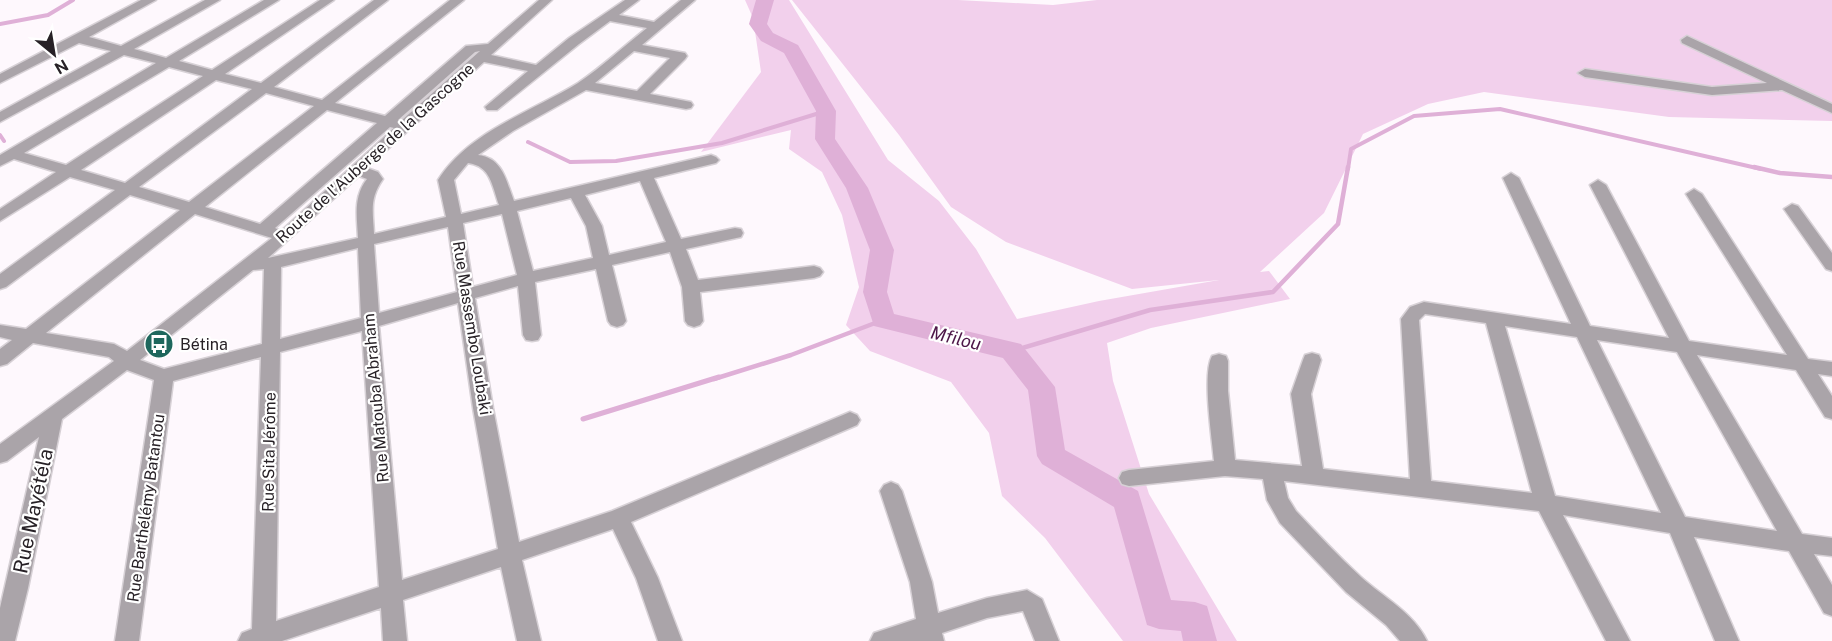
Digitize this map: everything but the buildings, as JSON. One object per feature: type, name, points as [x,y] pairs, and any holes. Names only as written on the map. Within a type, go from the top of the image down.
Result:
[{"type":"street","points":[[0,79],[150,0]]},
{"type":"street","points":[[0,118],[214,0]]},
{"type":"street","points":[[6,157],[273,0]]},
{"type":"street","points":[[0,216],[328,0]]},
{"type":"street","points":[[0,282],[382,0]]},
{"type":"street","points":[[0,359],[458,0]]},
{"type":"street","name":"Route de l'Auberge de la Gascogne","points":[[0,455],[128,360],[284,237],[443,90],[546,0]]},
{"type":"street","points":[[492,107],[607,17],[633,0]]},
{"type":"street","name":"Rue Massembo Loubaki","points":[[529,641],[510,555],[455,222],[446,180],[448,175],[466,158],[509,127],[584,85],[689,0]]},
{"type":"street","points":[[607,17],[657,26]]},
{"type":"street","points":[[77,38],[404,126]]},
{"type":"street","points":[[1687,40],[1832,109]]},
{"type":"street","points":[[263,230],[459,59],[476,47],[482,56]]},
{"type":"street","points":[[633,47],[680,56],[639,97]]},
{"type":"street","points":[[459,59],[482,56],[540,70]]},
{"type":"street","points":[[1585,73],[1712,91],[1742,87],[1783,86]]},
{"type":"street","points":[[584,85],[686,105]]},
{"type":"street","points":[[428,86],[443,90]]},
{"type":"street","points":[[6,157],[70,170],[284,237]]},
{"type":"street","points":[[466,158],[482,160],[493,167],[509,209],[526,278],[532,335]]},
{"type":"street","points":[[247,265],[273,263],[368,242],[711,160]]},
{"type":"street","name":"Rue Matouba Abraham","points":[[357,170],[373,175],[375,179],[366,192],[364,200],[368,242],[370,322],[395,641]]},
{"type":"street","points":[[645,176],[691,287],[694,321]]},
{"type":"street","points":[[1511,178],[1633,436],[1678,525],[1727,641]]},
{"type":"street","points":[[1598,185],[1683,347],[1832,606]]},
{"type":"street","points":[[576,193],[594,226],[617,321]]},
{"type":"street","points":[[1694,194],[1832,412]]},
{"type":"street","points":[[1792,209],[1832,265]]},
{"type":"street","points":[[0,332],[114,351],[136,367],[164,376],[526,278],[735,232]]},
{"type":"street","name":"Rue Sita Jérôme","points":[[260,639],[273,263]]},
{"type":"street","points":[[691,287],[814,272]]},
{"type":"street","points":[[1421,488],[1410,319],[1416,311],[1424,308],[1832,369]]},
{"type":"street","points":[[1494,320],[1546,503],[1618,641]]},
{"type":"street","points":[[1312,360],[1301,394],[1314,477]]},
{"type":"street","points":[[1219,361],[1218,391],[1225,468]]},
{"type":"street","name":"Rue Barthélémy Batantou","points":[[127,641],[164,376]]},
{"type":"street","name":"Rue Mayétéla","points":[[3,641],[18,588],[53,416]]},
{"type":"street","points":[[260,639],[618,518],[850,420]]},
{"type":"street","points":[[1129,478],[1225,468],[1272,471],[1421,488],[1476,497],[1546,503],[1794,543],[1832,547]]},
{"type":"street","points":[[1272,471],[1278,500],[1287,517],[1354,585],[1394,618],[1415,641]]},
{"type":"street","points":[[891,491],[921,582],[930,634]]},
{"type":"street","points":[[618,518],[633,546],[657,602],[669,641]]},
{"type":"street","points":[[882,641],[930,634],[987,608],[1027,600],[1034,606],[1047,641]]},
{"type":"shaded area","points":[[745,0],[789,0],[888,160],[939,201],[976,249],[1017,319],[1099,301],[1219,280],[1132,289],[1006,242],[951,207],[899,135],[792,0],[958,0],[1053,5],[1097,0],[1832,0],[1832,121],[1669,117],[1484,92],[1428,104],[1363,134],[1324,213],[1260,272],[1269,271],[1290,299],[1151,328],[1107,343],[1113,381],[1149,494],[1237,641],[1123,641],[1045,538],[1002,496],[989,433],[951,382],[870,351],[846,325],[859,287],[842,215],[822,172],[789,149],[791,130],[701,152],[761,72],[753,18]]},
{"type":"waterway","points":[[0,24],[48,15],[73,0]]},
{"type":"waterway","name":"Mfilou","points":[[765,0],[758,24],[767,37],[791,49],[826,111],[825,139],[857,188],[882,250],[875,292],[883,320],[1012,351],[1041,387],[1052,456],[1127,500],[1159,614],[1195,617],[1200,641]]},
{"type":"waterway","points":[[1348,169],[1351,149],[1414,116],[1500,109],[1761,169]]},
{"type":"waterway","points":[[528,142],[570,162],[616,161],[722,143],[826,111]]},
{"type":"waterway","points":[[0,135],[4,141]]},
{"type":"waterway","points":[[1012,351],[1150,310],[1273,292],[1338,224],[1348,167]]},
{"type":"waterway","points":[[1754,167],[1780,173],[1832,177]]},
{"type":"waterway","points":[[714,379],[791,355],[883,320]]},
{"type":"waterway","points":[[583,419],[719,377]]},
{"type":"place","name":"Bétina","points":[[159,344]]}]
